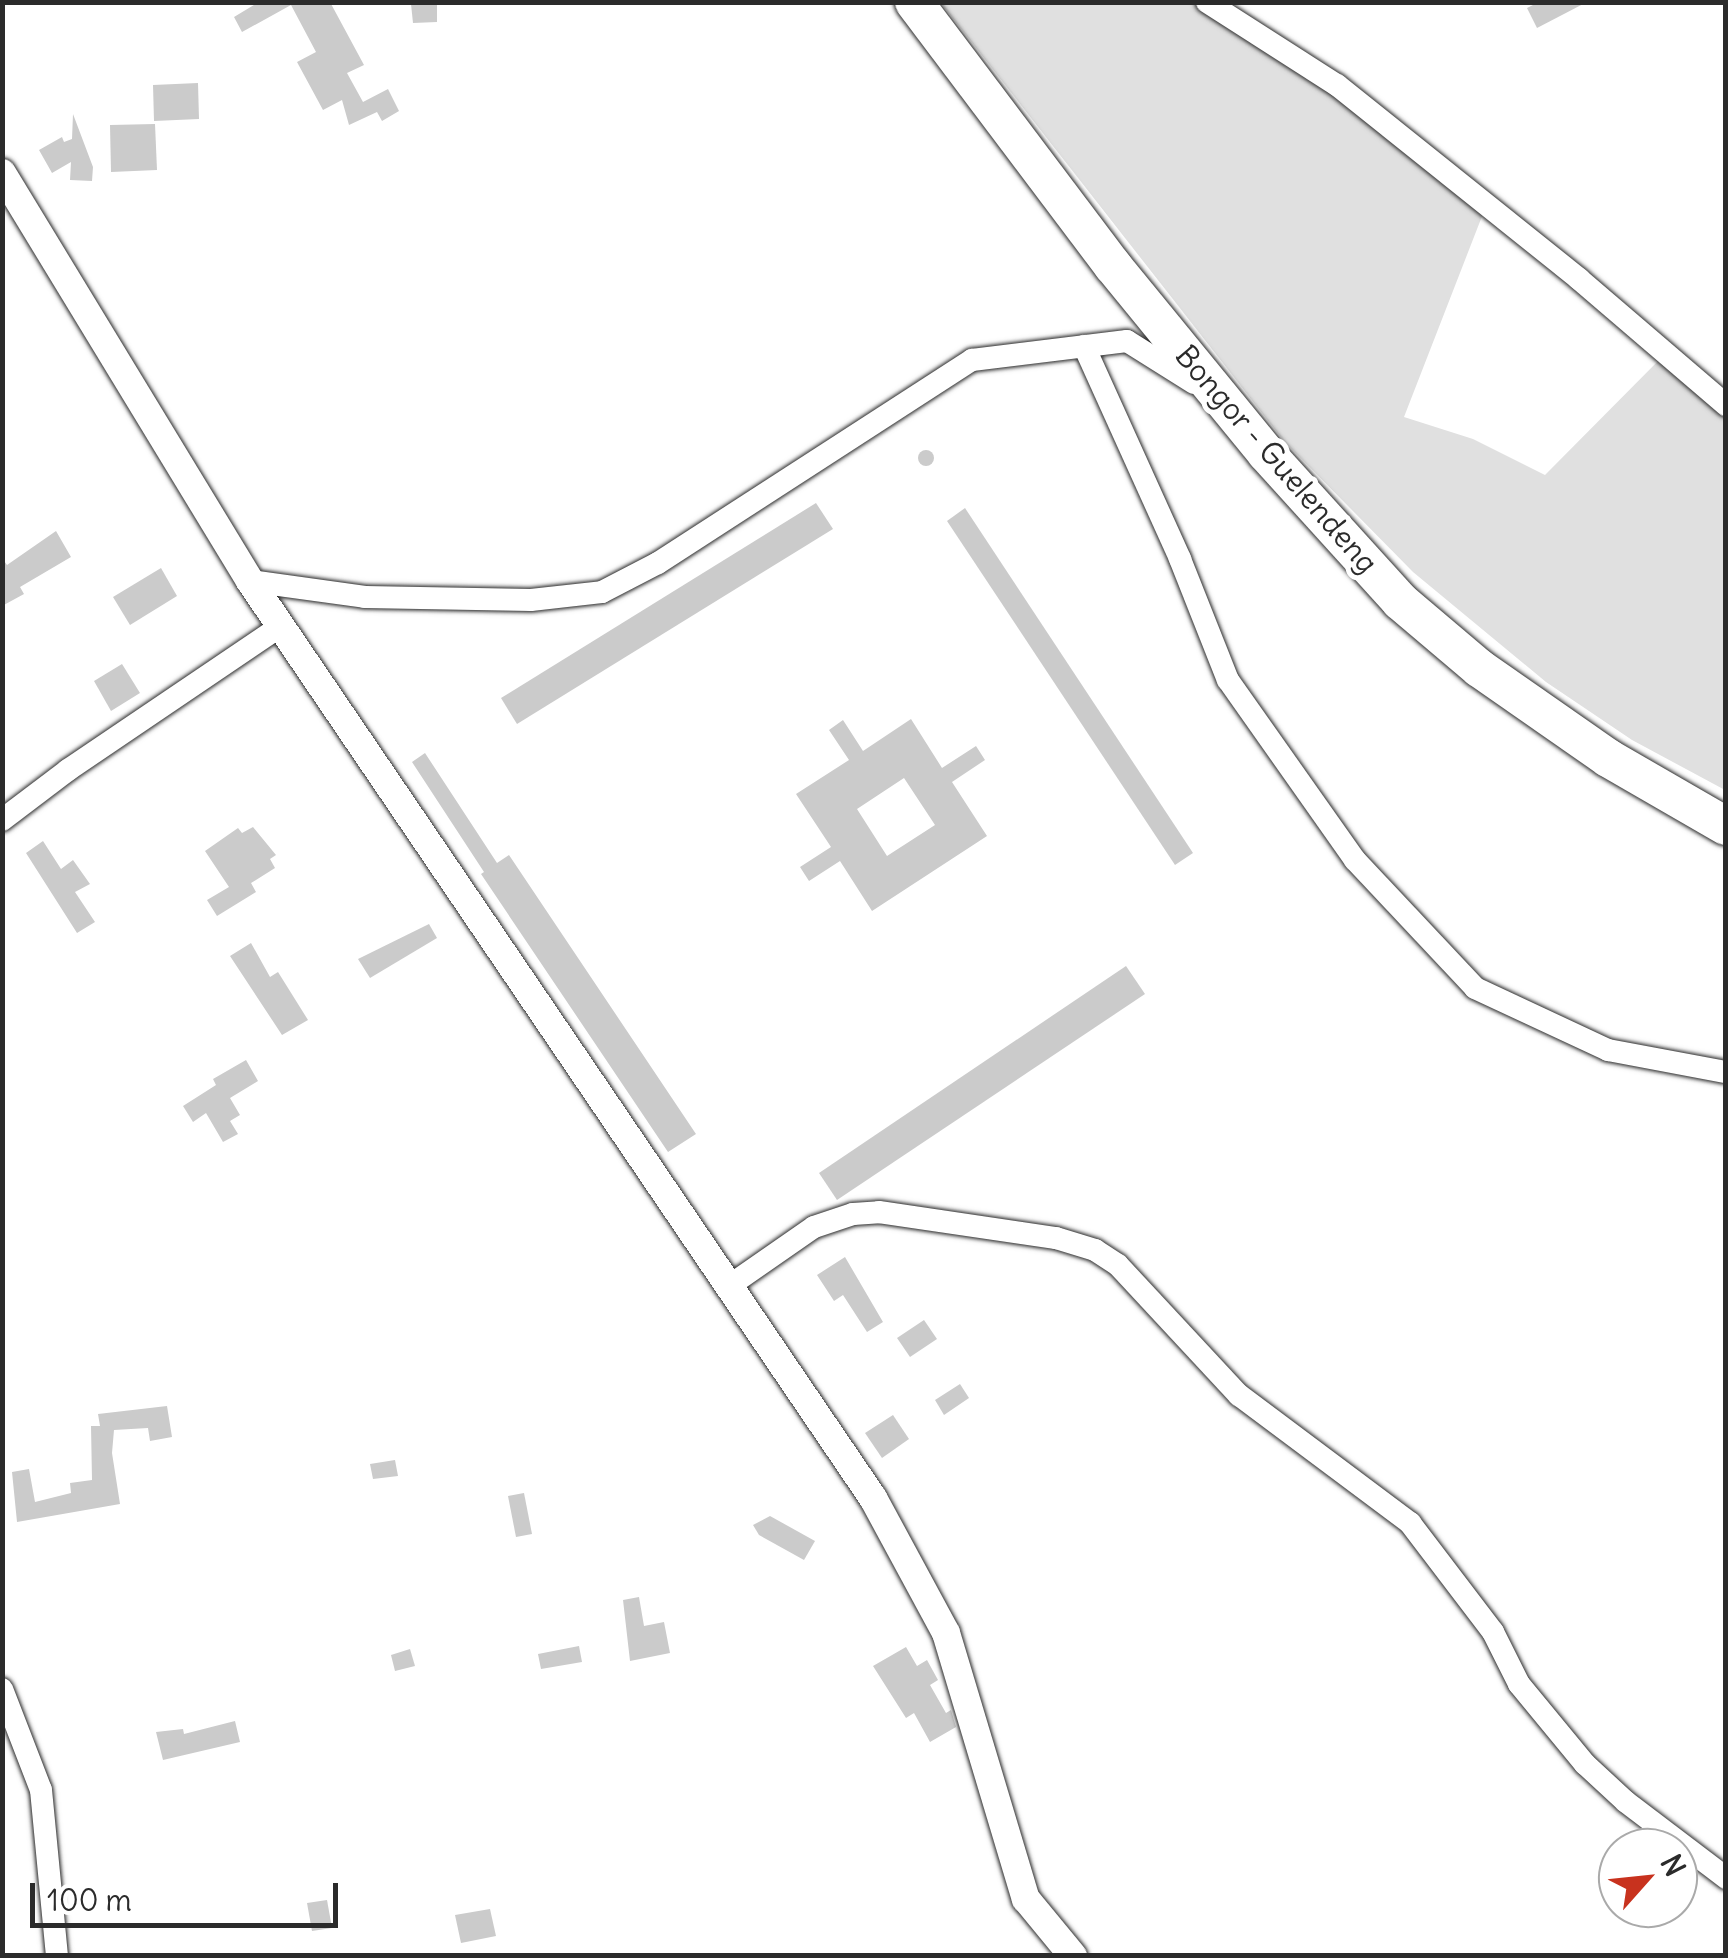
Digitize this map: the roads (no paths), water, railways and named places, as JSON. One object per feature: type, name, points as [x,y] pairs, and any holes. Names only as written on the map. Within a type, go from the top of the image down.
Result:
[{"type":"highway","name":"Bongor - Guelendeng","points":[[914,2],[1113,266],[1266,453],[1400,601],[1479,668],[1608,758],[1726,826]]},
{"type":"street","points":[[1207,2],[1337,85],[1564,266],[1726,405]]},
{"type":"street","points":[[2,173],[250,581],[873,1498],[946,1633],[1026,1899],[1072,1956]]},
{"type":"street","points":[[250,581],[364,597],[532,600],[602,592],[658,563],[972,360],[1128,341],[1184,374],[1266,453]]},
{"type":"street","points":[[1084,346],[1180,558],[1228,680],[1354,860],[1475,988],[1608,1050],[1726,1072]]},
{"type":"street","points":[[2,820],[68,770],[281,626]]},
{"type":"street","points":[[729,1286],[814,1227],[853,1214],[879,1212],[1056,1238],[1095,1250],[1118,1264],[1239,1396],[1410,1522],[1493,1632],[1518,1684],[1585,1764],[1626,1802],[1726,1878]]},
{"type":"street","points":[[2,1689],[41,1790],[57,1956]]}]
